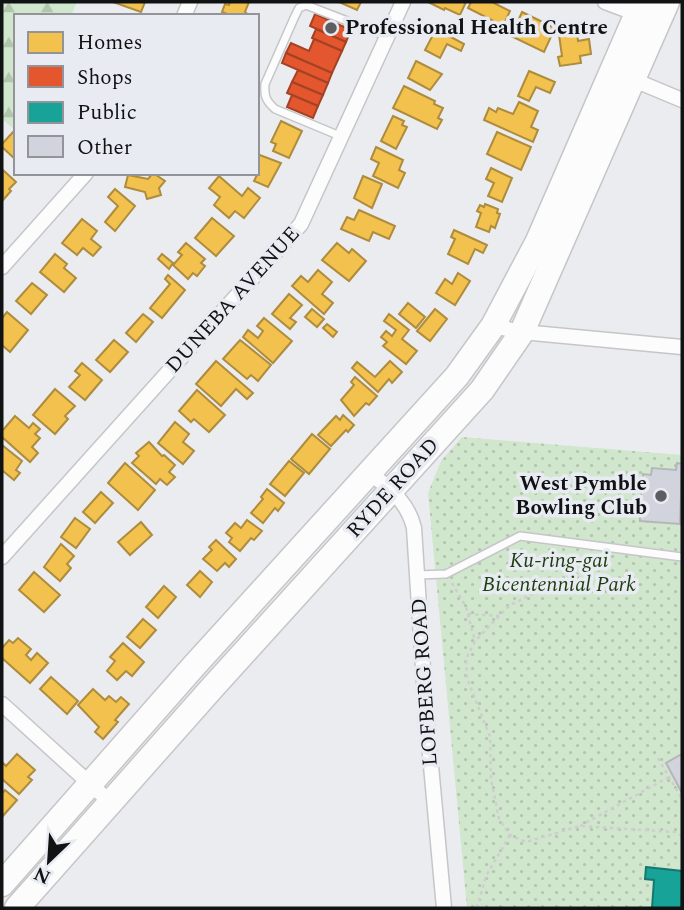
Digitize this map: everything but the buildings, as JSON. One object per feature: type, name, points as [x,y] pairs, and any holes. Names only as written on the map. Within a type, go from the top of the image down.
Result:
[{"type":"highway","name":"RYDE ROAD","points":[[17,908],[482,390],[522,332],[667,2]]},
{"type":"highway","name":"RYDE ROAD","points":[[2,884],[457,376],[493,326],[538,240],[640,8]]},
{"type":"street","name":"DUNEBA AVENUE","points":[[2,557],[293,234],[309,211],[340,136],[402,2]]},
{"type":"street","points":[[605,2],[640,8]]},
{"type":"street","points":[[634,80],[682,100]]},
{"type":"street","points":[[2,267],[84,175]]},
{"type":"street","points":[[493,326],[522,332],[682,347]]},
{"type":"street","name":"LOFBERG ROAD","points":[[370,473],[401,499],[412,519],[444,908]]},
{"type":"street","points":[[2,704],[110,802]]},
{"type":"lane","points":[[340,136],[275,109],[267,102],[265,84],[295,16],[299,8],[306,5],[386,36]]},
{"type":"lane","points":[[417,575],[446,574],[520,536],[682,557]]},
{"type":"path","points":[[611,557],[510,605],[475,641],[466,659],[467,678],[490,737],[491,779],[499,819],[510,835],[526,842],[580,826],[669,777]]},
{"type":"path","points":[[446,574],[468,614],[475,641]]},
{"type":"path","points":[[468,614],[499,616]]},
{"type":"path","points":[[657,758],[682,799]]},
{"type":"path","points":[[580,826],[675,832],[682,836]]},
{"type":"path","points":[[477,908],[486,876],[510,835]]},
{"type":"green space","points":[[2,2],[77,2],[72,14],[14,14],[14,129],[2,119]]},
{"type":"green space","name":"Ku-ring-gai Bicentennial Park","points":[[462,437],[682,455],[682,908],[467,908],[428,493],[441,461]]},
{"type":"place","name":"Professional Health Centre","points":[[331,28]]},
{"type":"place","name":"West Pymble Bowling Club","points":[[661,496]]}]
